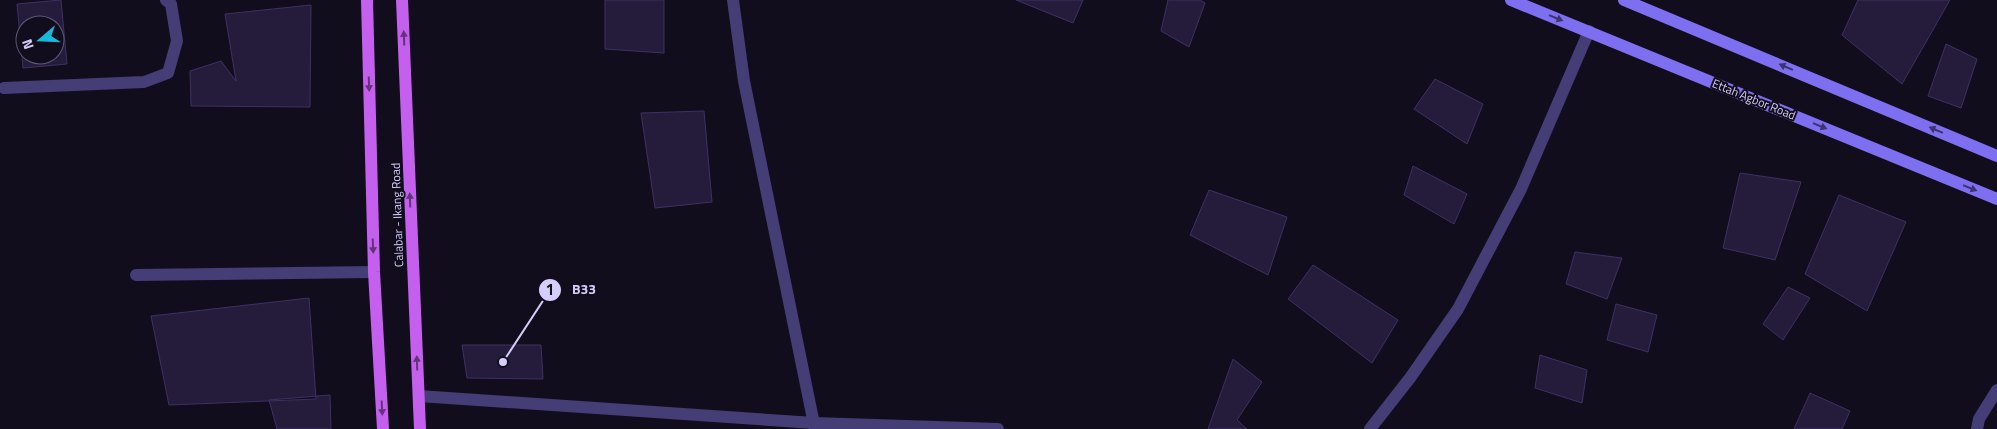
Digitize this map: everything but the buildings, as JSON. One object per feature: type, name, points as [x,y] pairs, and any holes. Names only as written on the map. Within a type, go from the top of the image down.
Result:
[{"type":"main road","name":"Calabar - Ikang Road","points":[[367,0],[374,272],[383,429]]},
{"type":"main road","name":"Calabar - Ikang Road","points":[[402,0],[420,429]]},
{"type":"main road","name":"Ettah Agbor Road","points":[[1511,0],[1997,199]]},
{"type":"main road","points":[[1624,0],[1997,156]]},
{"type":"street","points":[[4,88],[144,82],[168,73],[177,41],[171,4],[166,0]]},
{"type":"street","points":[[733,0],[744,81],[815,426]]},
{"type":"street","points":[[1370,429],[1410,378],[1458,309],[1521,189],[1589,31]]},
{"type":"street","points":[[136,275],[374,272]]},
{"type":"street","points":[[1977,429],[1978,419],[1997,390]]},
{"type":"street","points":[[419,396],[815,426],[998,429]]},
{"type":"place","name":"B33","points":[[503,362]]}]
